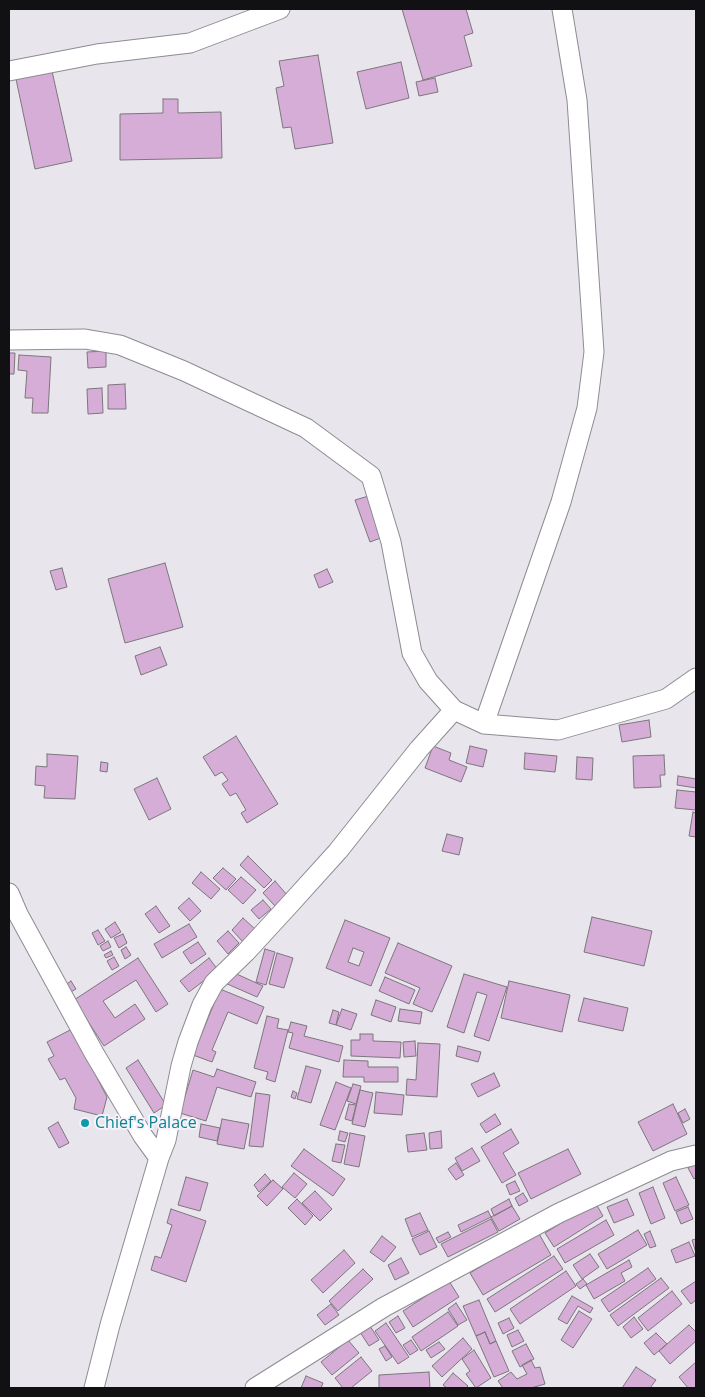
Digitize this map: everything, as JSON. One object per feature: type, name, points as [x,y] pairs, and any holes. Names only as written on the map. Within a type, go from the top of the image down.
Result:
[{"type":"street","points":[[9,71],[97,54],[190,43],[280,9]]},
{"type":"street","points":[[484,724],[561,502],[587,408],[594,352],[577,100],[562,9]]},
{"type":"street","points":[[9,340],[85,339],[120,345],[184,371],[306,428],[371,476],[392,542],[412,653],[428,681],[454,710],[484,724],[558,730],[666,699],[696,678]]},
{"type":"street","points":[[94,1388],[110,1325],[166,1140],[181,1066],[202,1005],[214,983],[246,952],[324,866],[388,790],[419,749],[454,710]]},
{"type":"street","points":[[9,893],[18,914],[85,1037],[143,1136],[159,1158]]},
{"type":"street","points":[[256,1388],[384,1307],[559,1213],[671,1161],[696,1156]]},
{"type":"building","points":[[402,9],[466,9],[473,33],[464,36],[472,66],[423,80]]},
{"type":"building","points":[[318,55],[333,143],[295,149],[291,127],[283,128],[276,88],[284,86],[279,61]]},
{"type":"building","points":[[401,62],[409,98],[366,109],[357,72]]},
{"type":"building","points":[[52,71],[72,161],[35,169],[16,79]]},
{"type":"building","points":[[435,78],[438,92],[419,96],[416,82]]},
{"type":"building","points":[[163,99],[178,99],[178,113],[221,112],[222,158],[120,160],[120,114],[163,113]]},
{"type":"building","points":[[106,351],[106,367],[88,368],[87,352]]},
{"type":"building","points":[[9,353],[15,353],[14,374],[9,374]]},
{"type":"building","points":[[19,355],[51,357],[48,413],[32,413],[33,398],[25,398],[27,371],[18,370]]},
{"type":"building","points":[[125,384],[126,409],[108,409],[108,385]]},
{"type":"building","points":[[102,388],[103,413],[88,414],[87,389]]},
{"type":"building","points":[[372,495],[386,536],[370,542],[355,500]]},
{"type":"building","points":[[165,563],[183,627],[125,643],[108,579]]},
{"type":"building","points":[[62,568],[67,587],[56,590],[50,571]]},
{"type":"building","points":[[327,569],[333,582],[319,588],[314,575]]},
{"type":"building","points":[[160,647],[167,665],[141,675],[135,656]]},
{"type":"building","points":[[649,720],[651,737],[622,742],[619,725]]},
{"type":"building","points":[[236,736],[278,804],[247,823],[241,813],[246,810],[236,793],[230,796],[222,784],[228,780],[222,772],[215,776],[203,757]]},
{"type":"building","points":[[433,746],[451,753],[449,760],[467,767],[461,782],[425,768]]},
{"type":"building","points":[[470,746],[487,750],[483,767],[466,763]]},
{"type":"building","points":[[525,753],[557,756],[555,772],[524,769]]},
{"type":"building","points":[[47,754],[78,756],[75,799],[44,798],[45,786],[35,785],[36,766],[47,767]]},
{"type":"building","points":[[664,755],[665,775],[660,775],[661,787],[634,788],[633,756]]},
{"type":"building","points":[[577,757],[593,758],[592,780],[576,779]]},
{"type":"building","points":[[101,762],[108,763],[107,772],[100,771]]},
{"type":"building","points":[[678,776],[696,779],[696,788],[677,785]]},
{"type":"building","points":[[157,778],[171,809],[149,820],[134,789]]},
{"type":"building","points":[[677,790],[696,792],[696,810],[675,808]]},
{"type":"building","points":[[693,812],[696,813],[696,837],[689,836]]},
{"type":"building","points":[[447,834],[463,838],[459,855],[442,851]]},
{"type":"building","points":[[248,856],[272,880],[264,888],[240,865]]},
{"type":"building","points":[[223,868],[236,879],[226,890],[213,878]]},
{"type":"building","points":[[201,872],[220,889],[211,899],[192,883]]},
{"type":"building","points":[[241,877],[256,890],[243,904],[228,890]]},
{"type":"building","points":[[275,881],[287,895],[275,906],[263,893]]},
{"type":"building","points":[[189,898],[201,911],[190,921],[178,908]]},
{"type":"building","points":[[263,900],[271,909],[259,919],[251,910]]},
{"type":"building","points":[[156,906],[170,926],[159,933],[145,914]]},
{"type":"building","points":[[592,917],[652,931],[644,966],[584,952]]},
{"type":"building","points":[[243,918],[255,929],[243,942],[232,930]]},
{"type":"building","points":[[345,920],[390,938],[371,986],[326,968]],"holes":[[[353,948],[364,952],[359,966],[348,962]]]},
{"type":"building","points":[[115,922],[121,932],[111,938],[105,929]]},
{"type":"building","points":[[189,924],[197,937],[162,958],[154,944]]},
{"type":"building","points":[[98,930],[105,941],[98,945],[92,933]]},
{"type":"building","points":[[228,931],[239,943],[228,954],[217,941]]},
{"type":"building","points":[[123,934],[127,943],[119,948],[114,938]]},
{"type":"building","points":[[108,941],[111,947],[103,951],[100,946]]},
{"type":"building","points":[[198,942],[206,954],[191,964],[183,952]]},
{"type":"building","points":[[398,943],[452,966],[432,1012],[413,1004],[420,988],[385,973]]},
{"type":"building","points":[[126,947],[131,955],[125,959],[121,950]]},
{"type":"building","points":[[265,949],[275,952],[266,985],[256,982]]},
{"type":"building","points":[[111,951],[113,955],[106,958],[104,955]]},
{"type":"building","points":[[277,953],[293,958],[284,988],[269,984]]},
{"type":"building","points":[[114,957],[119,966],[112,970],[107,961]]},
{"type":"building","points":[[138,958],[168,1004],[156,1012],[136,980],[103,1001],[115,1018],[135,1004],[145,1019],[104,1046],[74,1000]]},
{"type":"building","points":[[209,958],[218,970],[189,992],[180,981]]},
{"type":"building","points":[[230,971],[263,986],[257,997],[225,983]]},
{"type":"building","points":[[464,974],[507,987],[489,1041],[474,1036],[487,995],[477,992],[464,1033],[447,1027]]},
{"type":"building","points":[[385,977],[415,990],[409,1004],[379,991]]},
{"type":"building","points":[[71,981],[76,989],[69,993],[64,986]]},
{"type":"building","points":[[509,981],[570,995],[562,1032],[501,1018]]},
{"type":"building","points":[[220,989],[264,1007],[257,1024],[228,1012],[212,1050],[216,1052],[212,1062],[193,1055]]},
{"type":"building","points":[[584,998],[628,1008],[623,1031],[578,1021]]},
{"type":"building","points":[[376,1000],[396,1007],[391,1022],[371,1015]]},
{"type":"building","points":[[342,1009],[357,1014],[351,1030],[336,1025]]},
{"type":"building","points":[[400,1009],[422,1012],[420,1024],[398,1021]]},
{"type":"building","points":[[333,1010],[339,1012],[336,1025],[329,1023]]},
{"type":"building","points":[[267,1016],[279,1019],[277,1028],[288,1030],[275,1082],[266,1079],[268,1072],[254,1068]]},
{"type":"building","points":[[291,1022],[307,1026],[304,1036],[343,1046],[339,1062],[289,1048],[293,1033],[288,1032]]},
{"type":"building","points":[[72,1029],[107,1097],[102,1116],[74,1109],[76,1098],[65,1078],[60,1080],[48,1059],[54,1056],[47,1042]]},
{"type":"building","points":[[360,1034],[373,1034],[373,1041],[401,1042],[400,1058],[351,1056],[351,1040],[360,1040]]},
{"type":"building","points":[[415,1041],[416,1056],[404,1057],[403,1042]]},
{"type":"building","points":[[418,1043],[440,1044],[437,1097],[406,1095],[407,1079],[416,1080]]},
{"type":"building","points":[[458,1046],[481,1052],[478,1062],[456,1056]]},
{"type":"building","points":[[138,1060],[166,1105],[154,1113],[126,1068]]},
{"type":"building","points":[[344,1060],[368,1061],[368,1067],[398,1067],[398,1082],[364,1082],[364,1077],[343,1077]]},
{"type":"building","points":[[306,1066],[321,1070],[311,1103],[297,1099]]},
{"type":"building","points":[[217,1069],[256,1082],[251,1097],[217,1087],[206,1121],[180,1113],[193,1070],[214,1077]]},
{"type":"building","points":[[494,1073],[500,1086],[478,1097],[471,1084]]},
{"type":"building","points":[[336,1082],[351,1088],[335,1130],[320,1125]]},
{"type":"building","points":[[353,1084],[361,1086],[356,1104],[347,1101]]},
{"type":"building","points":[[360,1090],[373,1093],[365,1127],[352,1124]]},
{"type":"building","points":[[293,1091],[297,1093],[295,1099],[291,1097]]},
{"type":"building","points":[[376,1092],[404,1095],[402,1115],[374,1113]]},
{"type":"building","points":[[256,1093],[270,1095],[263,1147],[249,1146]]},
{"type":"building","points":[[349,1104],[356,1105],[352,1121],[345,1119]]},
{"type":"building","points":[[673,1104],[687,1134],[653,1151],[638,1122]]},
{"type":"building","points":[[685,1109],[690,1119],[683,1123],[678,1113]]},
{"type":"building","points":[[495,1114],[501,1124],[486,1133],[480,1124]]},
{"type":"building","points":[[222,1119],[249,1124],[244,1149],[217,1144]]},
{"type":"building","points":[[58,1122],[69,1143],[59,1148],[48,1128]]},
{"type":"building","points":[[201,1124],[220,1128],[217,1141],[199,1137]]},
{"type":"building","points":[[511,1129],[519,1143],[503,1153],[516,1175],[502,1183],[481,1147]]},
{"type":"building","points":[[340,1131],[348,1133],[345,1142],[338,1140]]},
{"type":"building","points":[[441,1131],[442,1148],[430,1149],[429,1133]]},
{"type":"building","points":[[350,1133],[365,1136],[359,1167],[344,1164]]},
{"type":"building","points":[[424,1133],[427,1150],[408,1152],[406,1135]]},
{"type":"building","points":[[336,1144],[345,1145],[341,1163],[332,1161]]},
{"type":"building","points":[[472,1148],[480,1161],[462,1171],[455,1158]]},
{"type":"building","points":[[304,1149],[345,1179],[333,1196],[291,1166]]},
{"type":"building","points":[[568,1149],[581,1174],[531,1199],[518,1173]]},
{"type":"building","points":[[456,1163],[464,1175],[456,1180],[448,1169]]},
{"type":"building","points":[[696,1163],[696,1177],[694,1179],[688,1168]]},
{"type":"building","points":[[294,1173],[307,1184],[295,1198],[282,1187]]},
{"type":"building","points":[[265,1174],[271,1181],[259,1192],[254,1185]]},
{"type":"building","points":[[186,1177],[208,1183],[200,1211],[178,1205]]},
{"type":"building","points":[[676,1177],[689,1205],[675,1211],[663,1183]]},
{"type":"building","points":[[273,1180],[283,1189],[267,1206],[257,1196]]},
{"type":"building","points":[[515,1181],[520,1191],[510,1195],[506,1185]]},
{"type":"building","points":[[653,1187],[665,1218],[651,1224],[639,1193]]},
{"type":"building","points":[[315,1191],[332,1209],[320,1221],[302,1203]]},
{"type":"building","points":[[523,1193],[528,1201],[519,1206],[515,1198]]},
{"type":"building","points":[[297,1199],[313,1216],[305,1225],[288,1208]]},
{"type":"building","points":[[509,1199],[512,1206],[494,1216],[491,1209]]},
{"type":"building","points":[[627,1199],[634,1215],[614,1223],[607,1207]]},
{"type":"building","points":[[595,1202],[603,1216],[554,1247],[545,1233]]},
{"type":"building","points":[[512,1206],[520,1219],[499,1231],[491,1217]]},
{"type":"building","points":[[688,1207],[693,1219],[681,1224],[676,1212]]},
{"type":"building","points":[[171,1209],[206,1221],[186,1282],[151,1270],[155,1256],[161,1258],[172,1225],[167,1223]]},
{"type":"building","points":[[488,1211],[491,1217],[461,1232],[458,1225]]},
{"type":"building","points":[[420,1213],[428,1230],[412,1237],[405,1219]]},
{"type":"building","points":[[491,1219],[498,1232],[448,1257],[441,1244]]},
{"type":"building","points":[[606,1220],[614,1235],[565,1263],[557,1249]]},
{"type":"building","points":[[638,1230],[647,1245],[607,1269],[598,1254]]},
{"type":"building","points":[[429,1231],[437,1247],[420,1255],[412,1239]]},
{"type":"building","points":[[650,1231],[656,1246],[650,1248],[644,1234]]},
{"type":"building","points":[[448,1232],[451,1237],[439,1243],[436,1238]]},
{"type":"building","points":[[538,1232],[551,1255],[483,1295],[470,1273]]},
{"type":"building","points":[[382,1236],[396,1247],[384,1262],[370,1252]]},
{"type":"building","points":[[696,1239],[696,1253],[692,1240]]},
{"type":"building","points":[[689,1242],[695,1256],[676,1263],[671,1250]]},
{"type":"building","points":[[344,1250],[355,1263],[323,1293],[311,1280]]},
{"type":"building","points":[[590,1254],[599,1267],[582,1279],[573,1265]]},
{"type":"building","points":[[554,1256],[563,1269],[495,1312],[487,1299]]},
{"type":"building","points":[[401,1258],[409,1273],[395,1280],[388,1265]]},
{"type":"building","points":[[629,1260],[632,1267],[621,1273],[625,1281],[594,1299],[586,1285]]},
{"type":"building","points":[[648,1268],[656,1279],[609,1312],[601,1300]]},
{"type":"building","points":[[363,1269],[373,1279],[338,1311],[329,1301]]},
{"type":"building","points":[[566,1271],[576,1286],[520,1324],[510,1309]]},
{"type":"building","points":[[661,1278],[669,1288],[618,1326],[610,1315]]},
{"type":"building","points":[[583,1279],[587,1284],[580,1289],[576,1284]]},
{"type":"building","points":[[449,1281],[459,1297],[413,1327],[403,1311]]},
{"type":"building","points":[[696,1281],[696,1300],[691,1304],[681,1291]]},
{"type":"building","points":[[672,1291],[682,1304],[648,1331],[638,1318]]},
{"type":"building","points":[[572,1296],[593,1308],[590,1313],[578,1306],[567,1324],[558,1319]]},
{"type":"building","points":[[479,1300],[496,1341],[490,1344],[485,1332],[476,1336],[463,1306]]},
{"type":"building","points":[[456,1303],[467,1320],[458,1325],[448,1309]]},
{"type":"building","points":[[331,1304],[339,1315],[325,1325],[317,1315]]},
{"type":"building","points":[[579,1311],[592,1319],[573,1348],[561,1340]]},
{"type":"building","points":[[448,1312],[458,1326],[421,1351],[412,1337]]},
{"type":"building","points":[[398,1316],[405,1328],[396,1333],[389,1322]]},
{"type":"building","points":[[634,1317],[643,1329],[631,1338],[623,1327]]},
{"type":"building","points":[[509,1318],[514,1328],[503,1334],[498,1323]]},
{"type":"building","points":[[386,1323],[409,1357],[398,1364],[375,1331]]},
{"type":"building","points":[[689,1325],[696,1332],[696,1341],[670,1364],[659,1351]]},
{"type":"building","points":[[370,1326],[379,1340],[369,1346],[360,1332]]},
{"type":"building","points":[[518,1330],[524,1341],[512,1347],[507,1335]]},
{"type":"building","points":[[485,1332],[490,1344],[496,1341],[509,1371],[494,1377],[476,1336]]},
{"type":"building","points":[[656,1333],[667,1344],[654,1355],[644,1343]]},
{"type":"building","points":[[463,1338],[472,1349],[442,1377],[432,1366]]},
{"type":"building","points":[[348,1340],[359,1353],[332,1375],[321,1362]]},
{"type":"building","points":[[411,1340],[418,1350],[410,1355],[403,1345]]},
{"type":"building","points":[[439,1342],[445,1349],[431,1358],[426,1350]]},
{"type":"building","points":[[526,1344],[534,1359],[520,1367],[512,1351]]},
{"type":"building","points":[[385,1346],[392,1357],[386,1361],[379,1349]]},
{"type":"building","points":[[474,1350],[491,1378],[476,1388],[466,1374],[470,1371],[462,1359]]},
{"type":"building","points":[[361,1357],[372,1371],[351,1388],[343,1388],[335,1378]]},
{"type":"building","points":[[531,1360],[535,1368],[540,1367],[545,1384],[531,1388],[503,1388],[498,1381],[511,1372],[517,1379],[527,1374],[522,1365]]},
{"type":"building","points":[[696,1362],[696,1386],[688,1388],[679,1377]]},
{"type":"building","points":[[636,1367],[656,1380],[650,1388],[622,1388]]},
{"type":"building","points":[[429,1372],[430,1388],[379,1388],[379,1375]]},
{"type":"building","points":[[453,1373],[468,1386],[466,1388],[447,1388],[443,1385]]},
{"type":"building","points":[[306,1376],[323,1383],[321,1388],[301,1388]]},
{"type":"place","name":"Chief's Palace","points":[[85,1123]]}]
